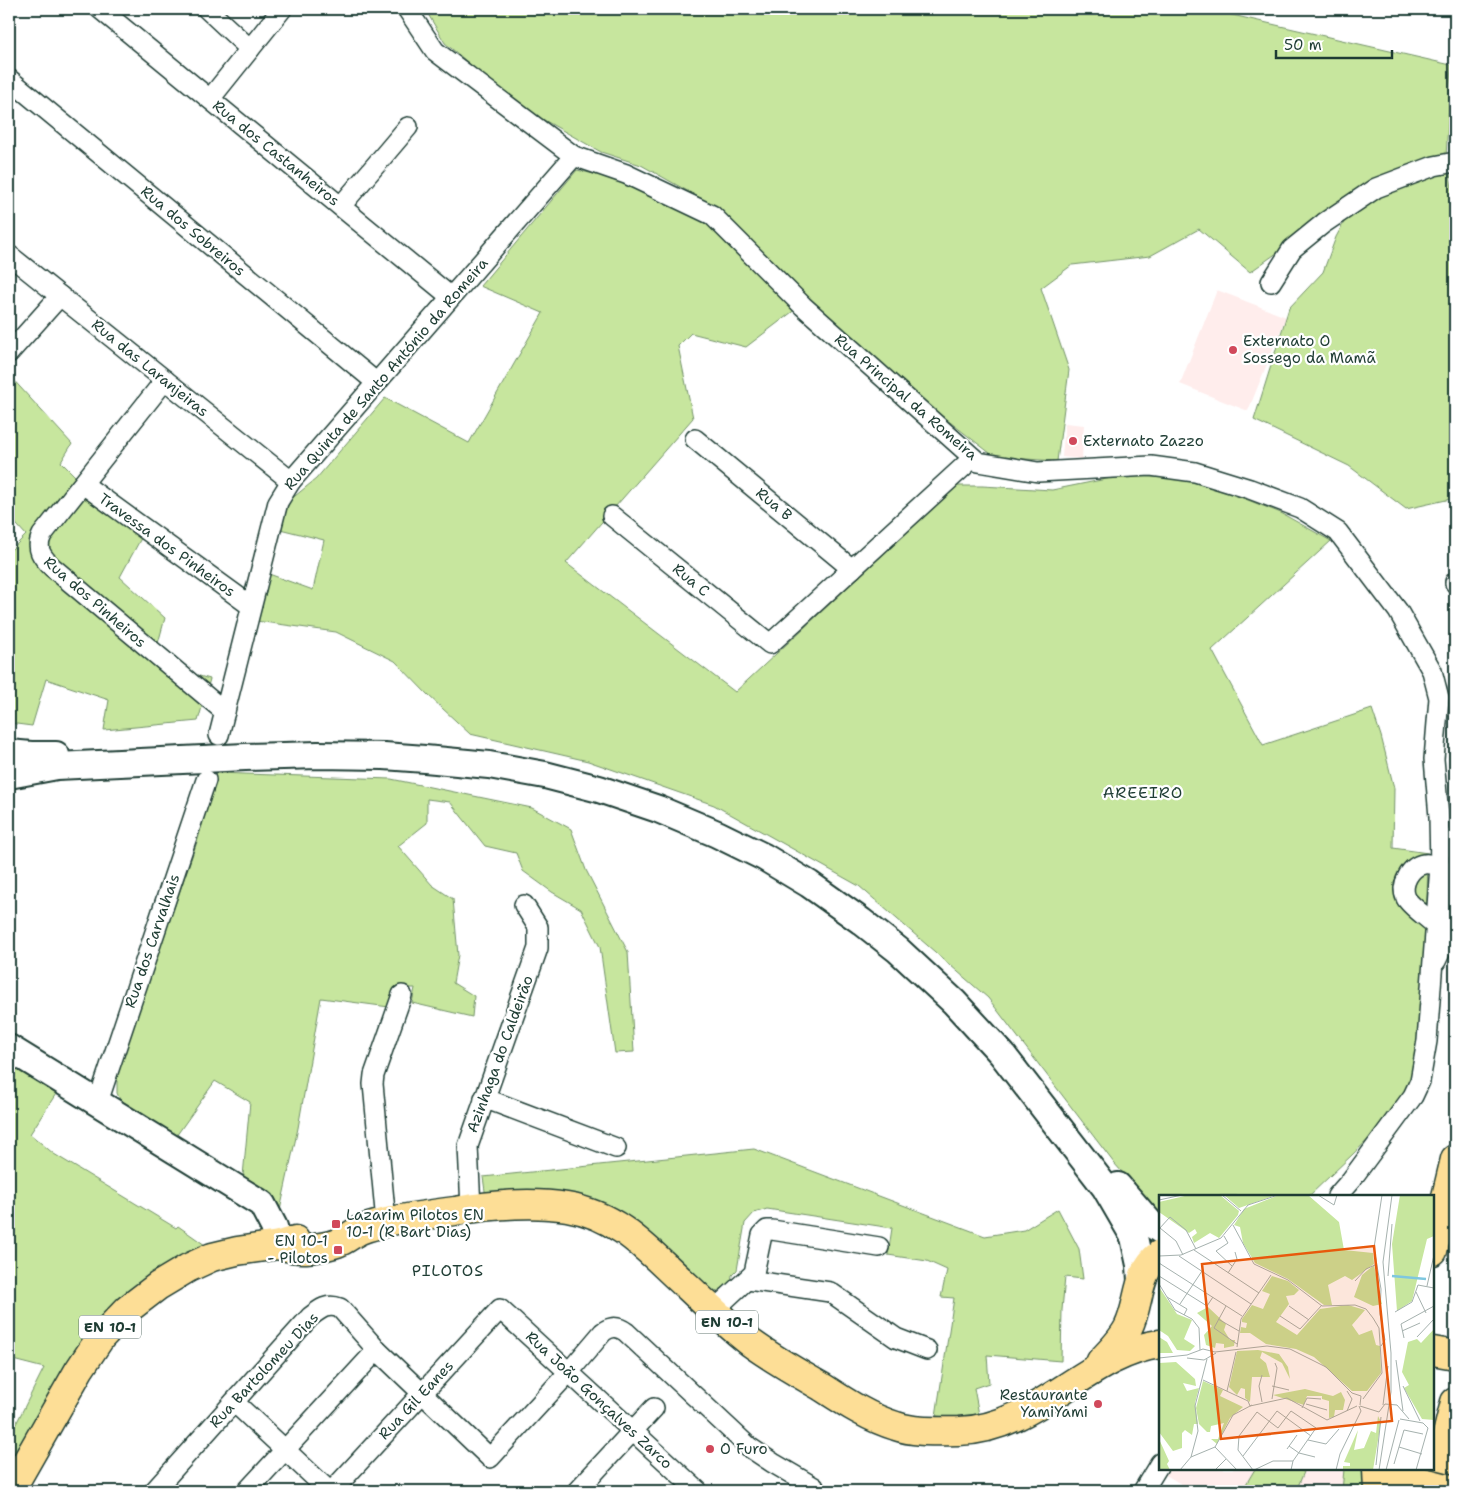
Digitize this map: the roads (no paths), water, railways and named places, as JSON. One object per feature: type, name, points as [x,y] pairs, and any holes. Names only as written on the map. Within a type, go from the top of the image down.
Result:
[{"type":"main road","points":[[9,753],[31,755],[90,754],[330,745],[403,747],[475,753],[538,764],[601,779],[668,801],[735,831],[795,864],[853,903],[913,950],[982,1017],[1068,1120],[1134,1206],[1151,1224],[1159,1229]]},
{"type":"main road","points":[[9,775],[57,766],[245,757],[365,756],[425,759],[489,765],[545,775],[599,789],[658,809],[717,834],[764,857],[861,920],[898,950],[954,1002],[1002,1054],[1105,1187],[1134,1237],[1140,1265],[1140,1303],[1143,1314],[1149,1324],[1159,1333]]},
{"type":"main road","points":[[9,1048],[262,1204],[274,1227],[279,1245]]},
{"type":"main road","points":[[1434,1247],[1455,1159]]},
{"type":"main road","name":"EN 10-1","points":[[10,1491],[79,1370],[101,1337],[128,1308],[158,1286],[188,1268],[212,1257],[417,1216],[472,1208],[508,1204],[540,1204],[568,1207],[593,1213],[615,1224],[635,1238],[751,1343],[858,1410],[896,1426],[912,1430],[964,1431],[990,1426],[1017,1416],[1126,1353],[1146,1346],[1159,1344]]},
{"type":"main road","name":"EN 10-1","points":[[1092,1372],[1120,1341],[1129,1326],[1145,1270],[1159,1255]]},
{"type":"main road","points":[[1434,1351],[1455,1355]]},
{"type":"main road","points":[[1433,1491],[1455,1402]]},
{"type":"main road","points":[[1378,1491],[1389,1471],[1455,1490]]},
{"type":"street","name":"Rua dos Castanheiros","points":[[100,9],[452,297]]},
{"type":"street","points":[[208,9],[250,48]]},
{"type":"street","points":[[210,99],[282,9]]},
{"type":"street","name":"Rua Principal da Romeira","points":[[408,9],[435,51],[574,156],[630,175],[712,216],[803,306],[978,462],[1038,472],[1151,466],[1195,472],[1250,489],[1300,508],[1338,532],[1398,611],[1432,671],[1439,698],[1434,759],[1440,859],[1427,1041],[1420,1081],[1413,1096],[1338,1195]]},
{"type":"street","name":"Rua dos Sobreiros","points":[[9,78],[377,383]]},
{"type":"street","points":[[341,206],[408,127]]},
{"type":"street","name":"Rua Quinta de Santo António da Romeira","points":[[219,735],[278,502],[291,481],[574,156]]},
{"type":"street","points":[[1272,282],[1292,249],[1324,223],[1376,188],[1434,166],[1455,162]]},
{"type":"street","name":"Rua das Laranjeiras","points":[[9,255],[291,481]]},
{"type":"street","points":[[9,353],[60,296]]},
{"type":"street","name":"Rua dos Pinheiros","points":[[165,380],[42,535],[38,546],[39,552],[42,558],[225,712]]},
{"type":"street","name":"Rua B","points":[[695,438],[852,569]]},
{"type":"street","points":[[852,569],[973,458]]},
{"type":"street","name":"Travessa dos Pinheiros","points":[[83,484],[252,606]]},
{"type":"street","name":"Rua C","points":[[612,516],[770,644],[852,569]]},
{"type":"street","name":"Rua dos Carvalhais","points":[[98,1102],[206,780]]},
{"type":"street","points":[[1435,924],[1407,899],[1405,891],[1406,881],[1410,872],[1417,866],[1440,859],[1455,837]]},
{"type":"street","points":[[1440,859],[1455,892]]},
{"type":"street","points":[[1432,968],[1452,928],[1455,902]]},
{"type":"street","name":"Azinhaga do Caldeirão","points":[[472,1208],[468,1146],[538,948],[538,927],[524,905]]},
{"type":"street","points":[[373,1226],[374,1075],[402,995]]},
{"type":"street","points":[[484,1098],[616,1148]]},
{"type":"street","points":[[714,1310],[756,1272],[762,1236],[767,1230],[879,1247]]},
{"type":"street","points":[[748,1280],[830,1292],[896,1338],[927,1350]]},
{"type":"street","name":"Rua Bartolomeu Dias","points":[[154,1491],[310,1317],[326,1306],[333,1305],[340,1308],[377,1350],[490,1458],[569,1372]]},
{"type":"street","name":"Rua João Gonçalves Zarco","points":[[500,1309],[698,1491]]},
{"type":"street","name":"Rua Gil Eanes","points":[[331,1491],[500,1309]]},
{"type":"street","points":[[569,1372],[603,1332],[612,1327],[622,1329],[750,1447],[772,1463],[814,1487],[811,1491]]},
{"type":"street","points":[[247,1491],[377,1350]]},
{"type":"street","points":[[234,1402],[331,1491]]},
{"type":"street","points":[[577,1491],[654,1408]]},
{"type":"street","points":[[1143,1491],[1159,1465]]},
{"type":"place","name":"Externato O Sossego da Mamã","points":[[1233,350]]},
{"type":"place","name":"Externato Zazzo","points":[[1073,441]]},
{"type":"place","name":"Lazarim Pilotos EN 10-1 (R Bart Dias)","points":[[336,1224]]},
{"type":"place","name":"EN 10-1 - Pilotos","points":[[338,1250]]},
{"type":"place","name":"Restaurante YamiYami","points":[[1098,1404]]},
{"type":"place","name":"O Furo","points":[[710,1449]]},
{"type":"district","name":"AREEIRO","points":[[1143,792]]},
{"type":"district","name":"PILOTOS","points":[[448,1270]]}]
